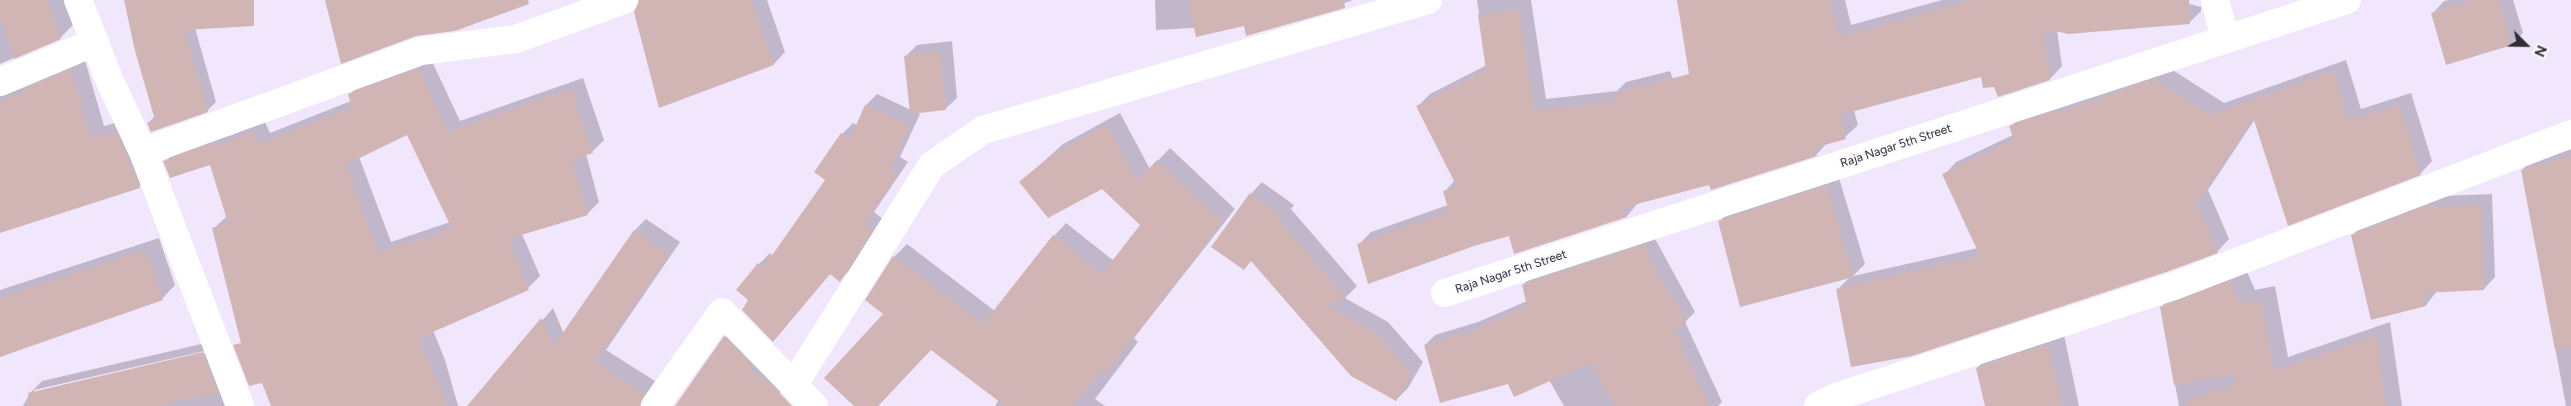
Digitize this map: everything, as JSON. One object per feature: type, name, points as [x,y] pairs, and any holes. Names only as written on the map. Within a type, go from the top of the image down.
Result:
[{"type":"street","points":[[78,0],[143,152],[240,406]]},
{"type":"street","points":[[143,152],[421,51],[516,39],[624,0]]},
{"type":"street","points":[[794,384],[932,165],[984,130],[1428,0]]},
{"type":"street","points":[[2215,0],[2225,38]]},
{"type":"street","name":"Raja Nagar 5th Street","points":[[1446,293],[2225,38],[2347,0]]},
{"type":"street","points":[[0,82],[95,42]]},
{"type":"street","points":[[1818,406],[1839,396],[2174,286],[2571,134]]},
{"type":"street","points":[[655,406],[722,312],[814,406]]},
{"type":"building","points":[[0,0],[47,0],[61,39],[14,59],[0,17]]},
{"type":"building","points":[[124,0],[254,0],[254,26],[184,30],[208,112],[151,132],[147,123],[155,120],[135,51]]},
{"type":"building","points":[[325,0],[528,0],[529,4],[455,31],[416,36],[341,64]]},
{"type":"building","points":[[639,0],[751,0],[774,65],[659,108],[634,12]]},
{"type":"building","points":[[1188,0],[1344,0],[1345,8],[1246,36],[1244,26],[1196,37]]},
{"type":"building","points":[[1677,0],[1830,0],[1839,37],[1972,0],[2189,0],[2190,24],[2068,34],[2043,28],[2050,80],[1998,97],[1994,87],[1983,88],[1981,77],[1840,115],[1846,139],[1814,148],[1817,156],[1711,190],[1709,185],[1622,208],[1627,217],[1514,254],[1509,236],[1474,246],[1368,284],[1357,244],[1449,212],[1443,191],[1457,187],[1416,106],[1486,70],[1478,15],[1519,9],[1534,110],[1615,102],[1613,94],[1689,74]]},
{"type":"building","points":[[2474,0],[2499,0],[2512,45],[2446,65],[2431,13]]},
{"type":"building","points":[[940,52],[946,110],[910,114],[904,56]]},
{"type":"building","points":[[71,69],[91,139],[116,131],[140,188],[0,233],[0,100],[26,93],[24,89]]},
{"type":"building","points":[[418,69],[448,132],[571,89],[593,153],[572,160],[588,215],[508,239],[529,290],[419,338],[447,406],[271,406],[262,383],[249,386],[233,345],[241,343],[212,228],[228,223],[210,165],[170,178],[163,161],[216,142],[218,147],[252,131],[258,144],[352,108],[348,94]],"holes":[[[407,135],[452,229],[379,253],[345,165]]]},
{"type":"building","points":[[2334,71],[2348,121],[2399,105],[2421,175],[2288,226],[2253,117],[2196,204],[2218,253],[1912,356],[1851,367],[1836,289],[1980,256],[1942,174],[2014,140],[2009,126],[2055,111],[2055,114],[2155,79],[2211,115]]},
{"type":"building","points":[[865,105],[910,125],[890,168],[898,174],[864,224],[873,230],[840,282],[830,274],[773,342],[742,310],[748,300],[736,290],[758,263],[763,268],[825,180],[814,172],[841,133],[850,139]]},
{"type":"building","points":[[1107,125],[1137,181],[1157,160],[1223,222],[1105,374],[1101,370],[1074,406],[1005,406],[931,350],[878,406],[854,406],[824,378],[883,314],[865,300],[893,256],[983,324],[1053,235],[1102,274],[1140,225],[1102,189],[1048,218],[1019,182],[1049,157]]},
{"type":"building","points":[[2571,156],[2571,348],[2555,350],[2521,170]]},
{"type":"building","points":[[1826,186],[1854,277],[1740,307],[1718,221]]},
{"type":"building","points":[[1250,193],[1283,217],[1280,222],[1346,299],[1325,304],[1377,334],[1412,374],[1396,401],[1351,376],[1251,261],[1244,270],[1211,247]]},
{"type":"building","points":[[2430,205],[2431,207],[2481,205],[2484,290],[2423,293],[2426,306],[2371,320],[2351,235]]},
{"type":"building","points":[[634,230],[669,254],[595,362],[645,394],[640,406],[467,406],[541,318],[553,347]]},
{"type":"building","points":[[1643,245],[1686,323],[1674,330],[1709,406],[1614,406],[1591,363],[1514,397],[1508,384],[1440,403],[1424,345],[1467,333],[1527,306],[1522,285]]},
{"type":"building","points":[[145,250],[163,300],[0,357],[0,298]]},
{"type":"building","points":[[2230,281],[2240,304],[2261,300],[2274,371],[2376,336],[2386,406],[2188,406],[2187,400],[2235,384],[2235,374],[2174,385],[2160,307]]},
{"type":"building","points":[[724,336],[753,366],[749,370],[773,386],[792,406],[675,406]]},
{"type":"building","points":[[2048,344],[2062,406],[1985,406],[1976,368]]},
{"type":"building","points":[[203,352],[218,393],[158,406],[29,406],[28,393]]}]
